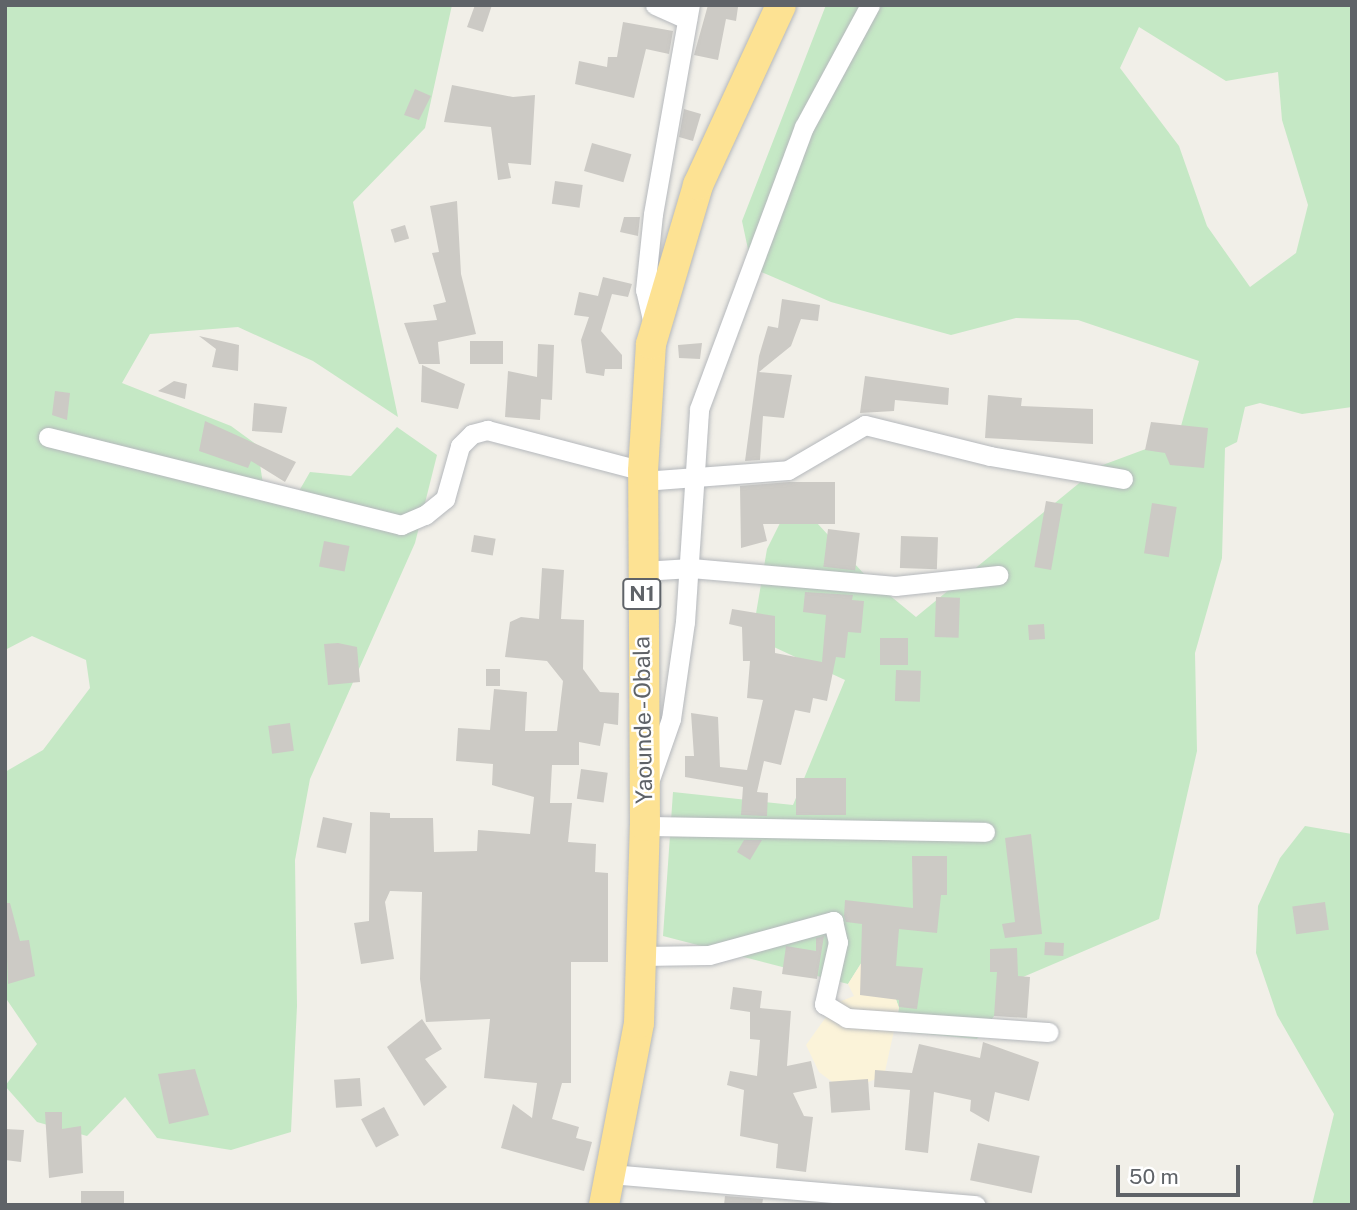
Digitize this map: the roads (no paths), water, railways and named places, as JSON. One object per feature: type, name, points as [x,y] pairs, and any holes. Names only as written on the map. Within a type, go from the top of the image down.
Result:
[{"type":"highway","name":"Yaounde - Obala","points":[[604,1205],[632,1079],[642,956],[645,826],[642,795],[643,476],[654,328],[722,124],[781,5]]},
{"type":"street","points":[[654,328],[645,290],[647,265],[689,12],[655,5]]},
{"type":"street","points":[[642,795],[658,768],[671,719],[691,568],[699,409],[712,370],[737,317],[804,127],[870,5]]},
{"type":"street","points":[[48,437],[401,525],[425,515],[445,499],[460,446],[472,434],[487,430],[643,476],[695,477],[788,470],[865,425],[990,456],[1123,479]]},
{"type":"street","points":[[642,570],[691,568],[895,586],[998,575]]},
{"type":"street","points":[[645,826],[985,832]]},
{"type":"street","points":[[642,956],[709,955],[833,921],[838,942],[824,1004],[847,1018],[1049,1032]]},
{"type":"street","points":[[611,1174],[975,1205]]}]
